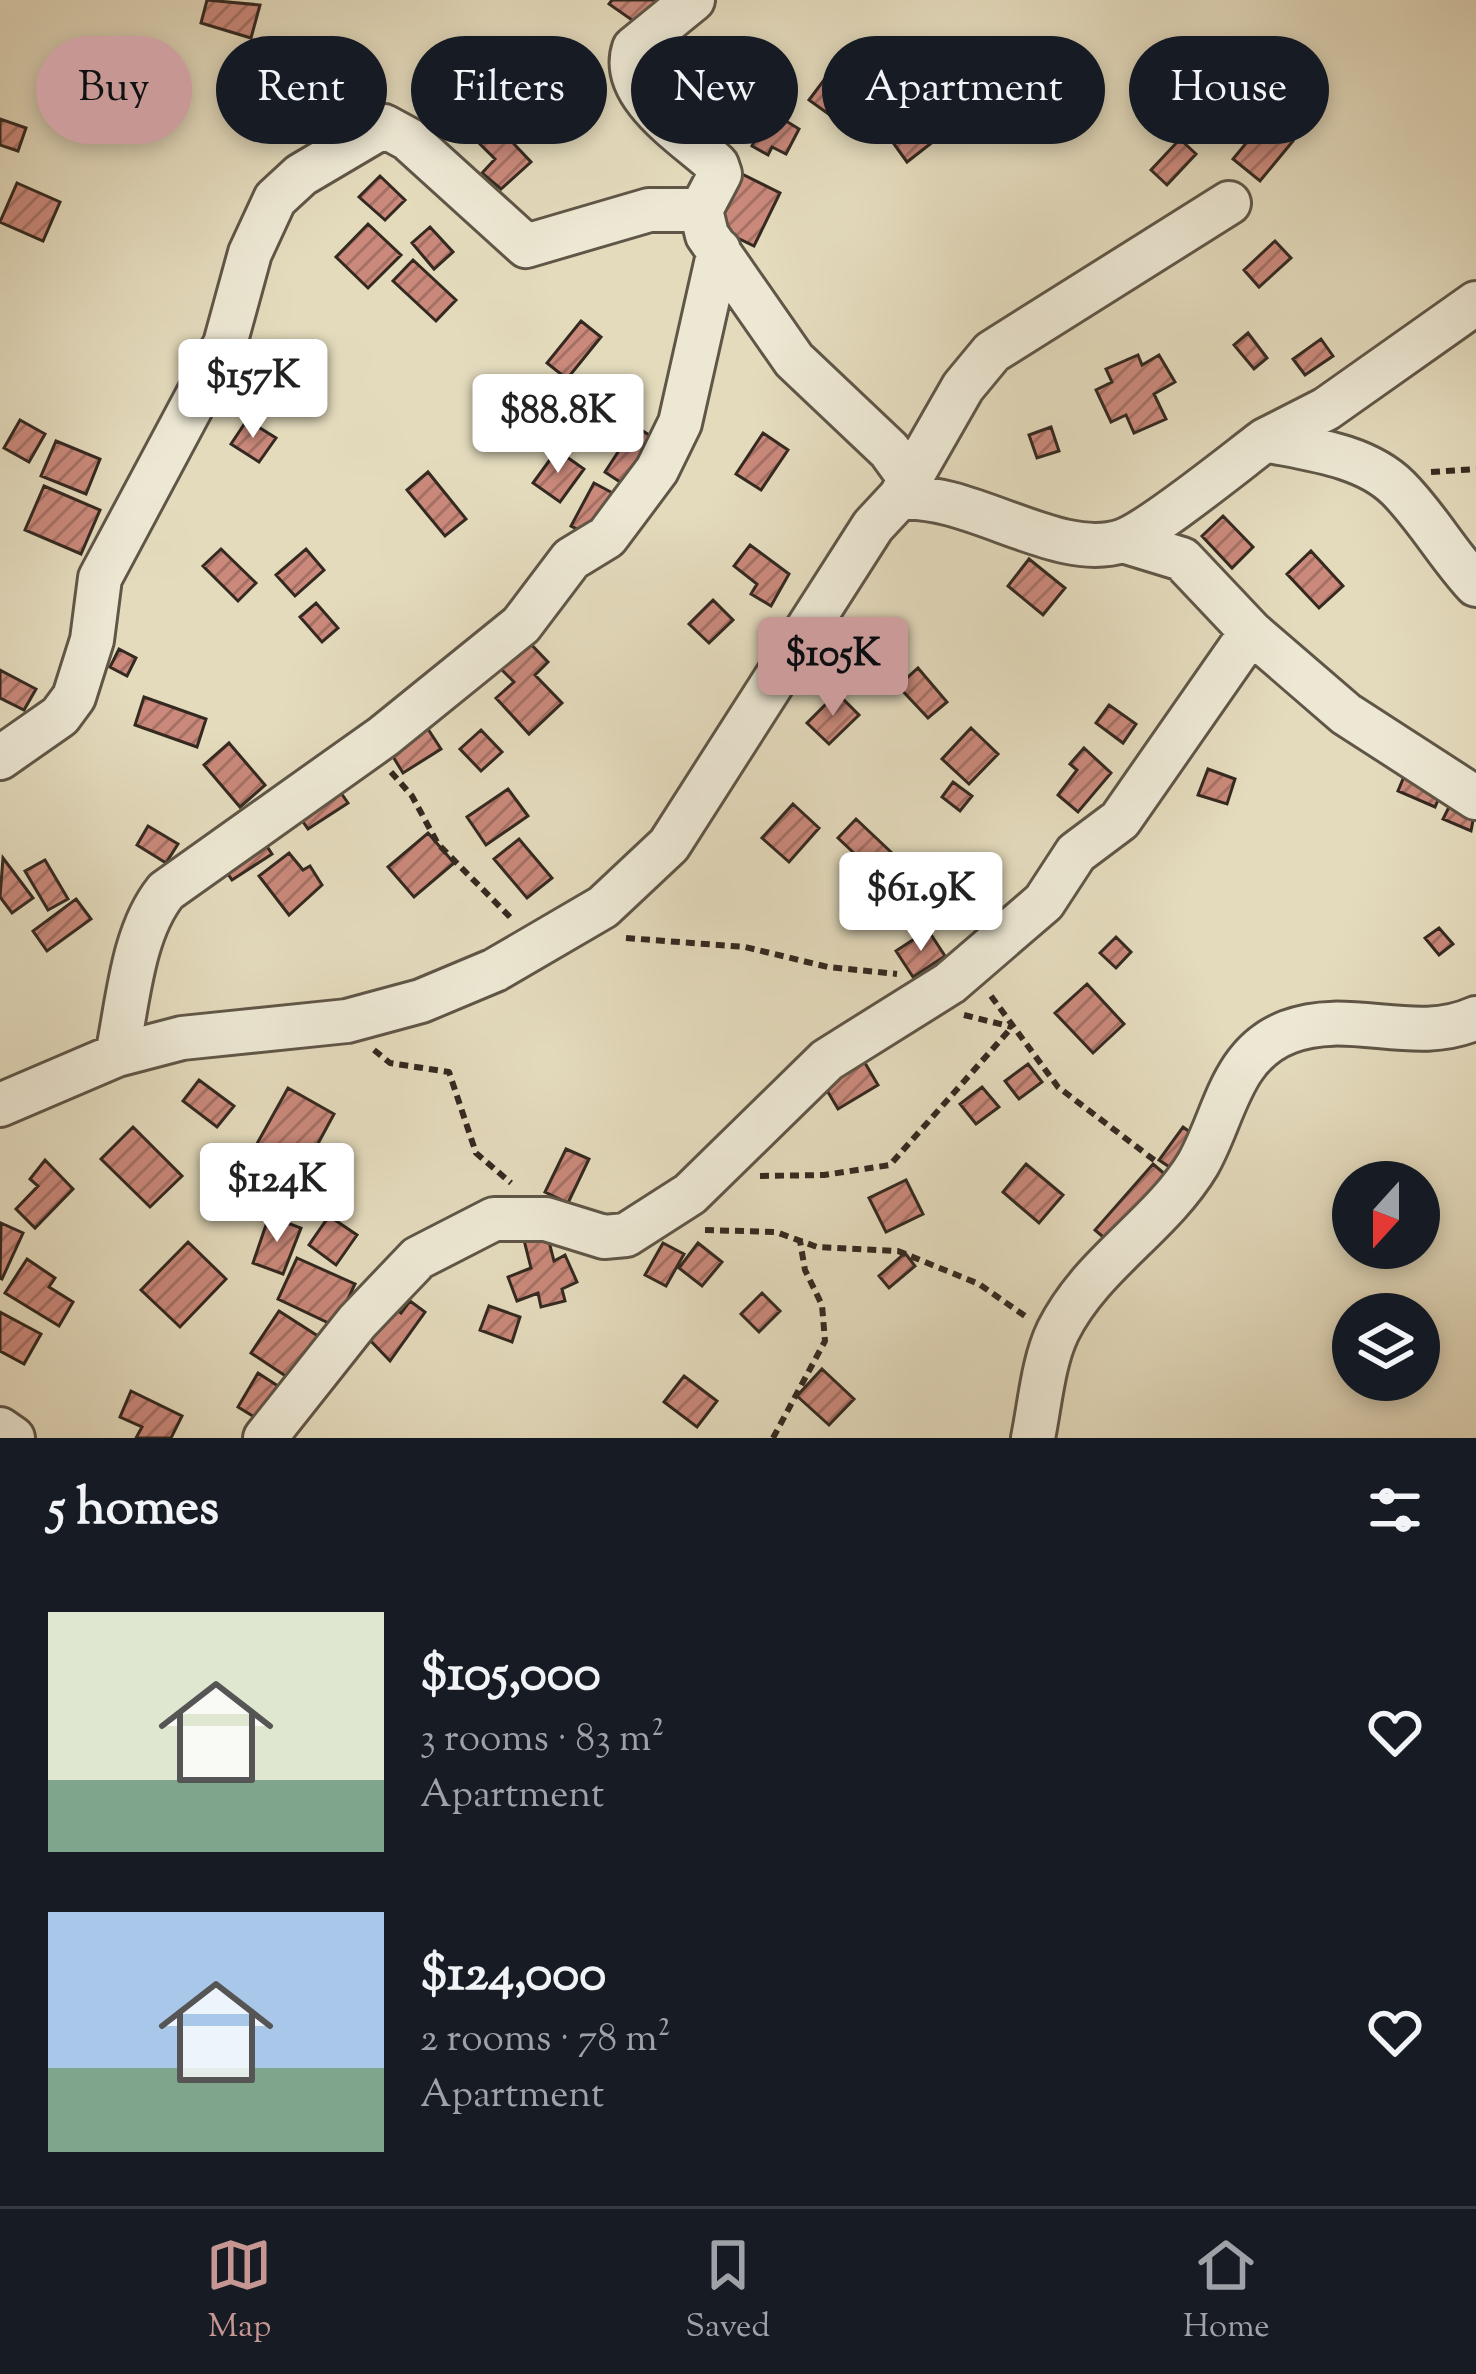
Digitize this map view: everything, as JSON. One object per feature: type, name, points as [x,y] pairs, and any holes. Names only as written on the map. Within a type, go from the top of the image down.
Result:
[{"type":"street","points":[[693,0],[634,48],[629,63],[641,94],[717,165],[720,174],[701,210],[701,223],[794,360],[890,450],[905,489],[1070,542],[1123,541],[1182,559],[1251,632],[1346,714],[1476,798]]},
{"type":"street","points":[[0,758],[60,716],[74,697],[92,640],[100,578],[225,344],[265,215],[301,175],[384,126],[408,139],[526,246],[649,210],[701,210]]},
{"type":"street","points":[[0,1105],[117,1055],[182,1038],[347,1021],[421,1001],[495,970],[603,908],[669,845],[873,526],[905,489],[962,387],[992,352],[1229,202]]},
{"type":"street","points":[[117,1055],[140,948],[155,904],[166,891],[384,736],[521,625],[559,573],[607,537],[657,470],[680,423],[719,250]]},
{"type":"street","points":[[1123,541],[1265,440],[1327,409],[1476,303]]},
{"type":"street","points":[[1265,440],[1329,453],[1373,470],[1397,487],[1476,585]]},
{"type":"street","points":[[265,1438],[357,1322],[418,1258],[494,1220],[546,1219],[604,1237],[626,1235],[690,1194],[827,1060],[971,965],[1044,902],[1076,853],[1135,803],[1251,632]]},
{"type":"street","points":[[1033,1438],[1055,1337],[1108,1258],[1184,1184],[1231,1087],[1267,1042],[1306,1027],[1354,1024],[1433,1032],[1476,1018]]},
{"type":"street","points":[[0,1430],[13,1438]]},
{"type":"path","points":[[384,736],[388,768],[412,796],[437,844],[553,936],[681,946],[734,945],[828,967],[882,970],[935,992]]},
{"type":"path","points":[[971,965],[1058,1088],[1184,1184]]},
{"type":"path","points":[[347,1021],[390,1063],[449,1072],[480,1160],[519,1187],[546,1219]]},
{"type":"path","points":[[749,1178],[824,1175],[890,1165],[1012,1027]]},
{"type":"path","points":[[654,1220],[718,1232],[776,1232],[817,1247],[898,1251],[979,1284],[1055,1337]]},
{"type":"path","points":[[773,1438],[825,1341],[822,1305],[805,1270],[800,1241]]},
{"type":"building","points":[[207,0],[260,5],[252,36],[201,23]]},
{"type":"building","points":[[612,0],[661,0],[642,27],[609,4]]},
{"type":"building","points":[[822,83],[822,109],[809,100]]},
{"type":"building","points":[[0,119],[26,128],[18,151],[0,145]]},
{"type":"building","points":[[480,144],[514,144],[531,162],[501,189],[482,173],[495,159]]},
{"type":"building","points":[[791,144],[786,154],[772,147],[768,155],[752,146]]},
{"type":"building","points":[[894,144],[930,144],[907,162]]},
{"type":"building","points":[[1175,144],[1185,144],[1196,154],[1167,185],[1151,170]]},
{"type":"building","points":[[1245,144],[1291,144],[1260,181],[1233,159]]},
{"type":"building","points":[[734,170],[780,193],[754,246],[707,223]]},
{"type":"building","points":[[380,176],[405,200],[385,220],[359,197]]},
{"type":"building","points":[[17,183],[60,202],[43,241],[0,222]]},
{"type":"building","points":[[368,224],[401,255],[368,288],[336,257]]},
{"type":"building","points":[[430,227],[453,252],[434,269],[412,243]]},
{"type":"building","points":[[1275,241],[1291,258],[1259,287],[1244,270]]},
{"type":"building","points":[[413,260],[456,300],[436,321],[393,281]]},
{"type":"building","points":[[581,321],[601,337],[567,379],[547,363]]},
{"type":"building","points":[[1248,333],[1267,358],[1254,369],[1234,345]]},
{"type":"building","points":[[1321,339],[1333,356],[1305,375],[1293,359]]},
{"type":"building","points":[[1138,355],[1142,365],[1159,355],[1175,382],[1154,394],[1166,419],[1134,433],[1126,415],[1111,422],[1096,390],[1112,382],[1106,369]]},
{"type":"building","points":[[535,390],[557,410],[524,445],[502,424]]},
{"type":"building","points":[[20,420],[45,434],[29,462],[4,448]]},
{"type":"building","points":[[247,420],[276,438],[259,462],[231,444]]},
{"type":"building","points":[[635,426],[657,440],[626,486],[605,472]]},
{"type":"building","points":[[1051,427],[1059,451],[1037,458],[1029,435]]},
{"type":"building","points":[[763,433],[788,450],[761,490],[736,474]]},
{"type":"building","points":[[56,441],[100,459],[86,494],[41,476]]},
{"type":"building","points":[[557,450],[584,469],[560,502],[533,483]]},
{"type":"building","points":[[428,472],[466,519],[445,536],[407,490]]},
{"type":"building","points":[[594,483],[622,498],[599,540],[571,526]]},
{"type":"building","points":[[44,486],[100,510],[81,554],[25,530]]},
{"type":"building","points":[[1223,516],[1253,547],[1232,568],[1202,536]]},
{"type":"building","points":[[750,545],[789,574],[771,606],[751,594],[757,584],[734,566]]},
{"type":"building","points":[[221,549],[256,583],[238,601],[203,566]]},
{"type":"building","points":[[306,549],[324,570],[295,596],[276,575]]},
{"type":"building","points":[[1311,551],[1343,586],[1319,608],[1287,574]]},
{"type":"building","points":[[1029,559],[1065,588],[1043,615],[1008,586]]},
{"type":"building","points":[[713,600],[733,620],[709,643],[689,624]]},
{"type":"building","points":[[316,603],[338,628],[322,642],[300,617]]},
{"type":"building","points":[[525,638],[548,662],[535,675],[562,703],[529,734],[496,698],[514,682],[496,664]]},
{"type":"building","points":[[119,649],[136,658],[127,676],[110,667]]},
{"type":"building","points":[[918,668],[947,702],[928,718],[898,686]]},
{"type":"building","points":[[0,670],[36,689],[24,710],[0,698]]},
{"type":"building","points":[[837,693],[859,715],[829,744],[807,723]]},
{"type":"building","points":[[144,697],[206,719],[197,747],[135,725]]},
{"type":"building","points":[[1109,705],[1136,724],[1123,743],[1096,723]]},
{"type":"building","points":[[426,726],[441,749],[403,773],[389,750]]},
{"type":"building","points":[[971,728],[998,754],[969,784],[942,759]]},
{"type":"building","points":[[481,730],[502,752],[481,771],[460,749]]},
{"type":"building","points":[[229,743],[265,785],[240,807],[204,765]]},
{"type":"building","points":[[1084,748],[1111,773],[1078,812],[1058,795],[1077,770],[1070,764]]},
{"type":"building","points":[[1408,767],[1445,784],[1435,807],[1398,791]]},
{"type":"building","points":[[1208,769],[1235,779],[1227,804],[1198,795]]},
{"type":"building","points":[[332,780],[348,803],[308,829],[292,806]]},
{"type":"building","points":[[953,782],[972,796],[960,811],[942,797]]},
{"type":"building","points":[[508,789],[528,816],[486,845],[467,817]]},
{"type":"building","points":[[1455,795],[1476,805],[1471,831],[1443,819]]},
{"type":"building","points":[[793,804],[819,828],[789,862],[762,838]]},
{"type":"building","points":[[856,819],[892,853],[874,872],[838,838]]},
{"type":"building","points":[[148,826],[178,844],[166,863],[137,845]]},
{"type":"building","points":[[255,828],[272,854],[232,880],[215,855]]},
{"type":"building","points":[[428,833],[454,863],[414,897],[388,867]]},
{"type":"building","points":[[519,839],[552,878],[527,898],[494,859]]},
{"type":"building","points":[[289,853],[303,870],[310,866],[322,885],[289,915],[259,876]]},
{"type":"building","points":[[3,858],[33,898],[12,913],[0,897]]},
{"type":"building","points":[[45,860],[68,899],[48,910],[25,871]]},
{"type":"building","points":[[76,899],[91,919],[47,951],[33,931]]},
{"type":"building","points":[[1439,928],[1453,944],[1439,955],[1425,938]]},
{"type":"building","points":[[928,930],[945,956],[913,977],[896,951]]},
{"type":"building","points":[[1116,937],[1131,952],[1116,968],[1100,953]]},
{"type":"building","points":[[1087,984],[1124,1024],[1093,1053],[1055,1013]]},
{"type":"building","points":[[862,1058],[878,1085],[838,1109],[822,1082]]},
{"type":"building","points":[[1028,1064],[1042,1082],[1019,1099],[1005,1081]]},
{"type":"building","points":[[199,1080],[234,1106],[217,1127],[183,1101]]},
{"type":"building","points":[[982,1087],[999,1107],[976,1124],[960,1104]]},
{"type":"building","points":[[288,1088],[334,1114],[301,1175],[254,1149]]},
{"type":"building","points":[[133,1127],[182,1176],[150,1207],[101,1159]]},
{"type":"building","points":[[1183,1127],[1201,1140],[1177,1172],[1159,1160]]},
{"type":"building","points":[[566,1149],[589,1159],[568,1203],[545,1192]]},
{"type":"building","points":[[45,1160],[73,1189],[35,1228],[16,1209],[38,1186],[30,1179]]},
{"type":"building","points":[[1026,1164],[1063,1195],[1039,1223],[1003,1192]]},
{"type":"building","points":[[1153,1164],[1174,1182],[1116,1248],[1095,1230]]},
{"type":"building","points":[[906,1180],[923,1214],[886,1232],[869,1198]]},
{"type":"building","points":[[269,1216],[301,1228],[283,1274],[253,1263]]},
{"type":"building","points":[[329,1216],[357,1235],[336,1265],[309,1245]]},
{"type":"building","points":[[1,1223],[23,1233],[2,1279],[0,1278]]},
{"type":"building","points":[[546,1230],[554,1261],[565,1255],[577,1282],[562,1289],[565,1301],[541,1307],[538,1293],[517,1301],[508,1277],[531,1268],[523,1236]]},
{"type":"building","points":[[188,1242],[226,1279],[180,1327],[141,1290]]},
{"type":"building","points":[[663,1243],[684,1254],[666,1286],[645,1275]]},
{"type":"building","points":[[698,1243],[722,1262],[702,1286],[679,1268]]},
{"type":"building","points":[[905,1253],[915,1266],[889,1288],[879,1276]]},
{"type":"building","points":[[297,1258],[355,1284],[335,1326],[278,1299]]},
{"type":"building","points":[[27,1259],[55,1278],[49,1287],[73,1302],[59,1326],[5,1293]]},
{"type":"building","points":[[762,1293],[780,1311],[759,1332],[741,1314]]},
{"type":"building","points":[[410,1301],[425,1312],[390,1361],[368,1338],[391,1305],[401,1313]]},
{"type":"building","points":[[489,1306],[520,1317],[512,1342],[480,1330]]},
{"type":"building","points":[[279,1311],[321,1338],[293,1381],[251,1353]]},
{"type":"building","points":[[0,1312],[41,1334],[24,1364],[0,1351]]},
{"type":"building","points":[[822,1369],[854,1399],[829,1425],[797,1396]]},
{"type":"building","points":[[258,1373],[281,1388],[261,1421],[238,1407]]},
{"type":"building","points":[[684,1376],[717,1401],[697,1427],[664,1402]]},
{"type":"building","points":[[131,1391],[182,1416],[171,1438],[136,1438],[142,1427],[120,1417]]}]
